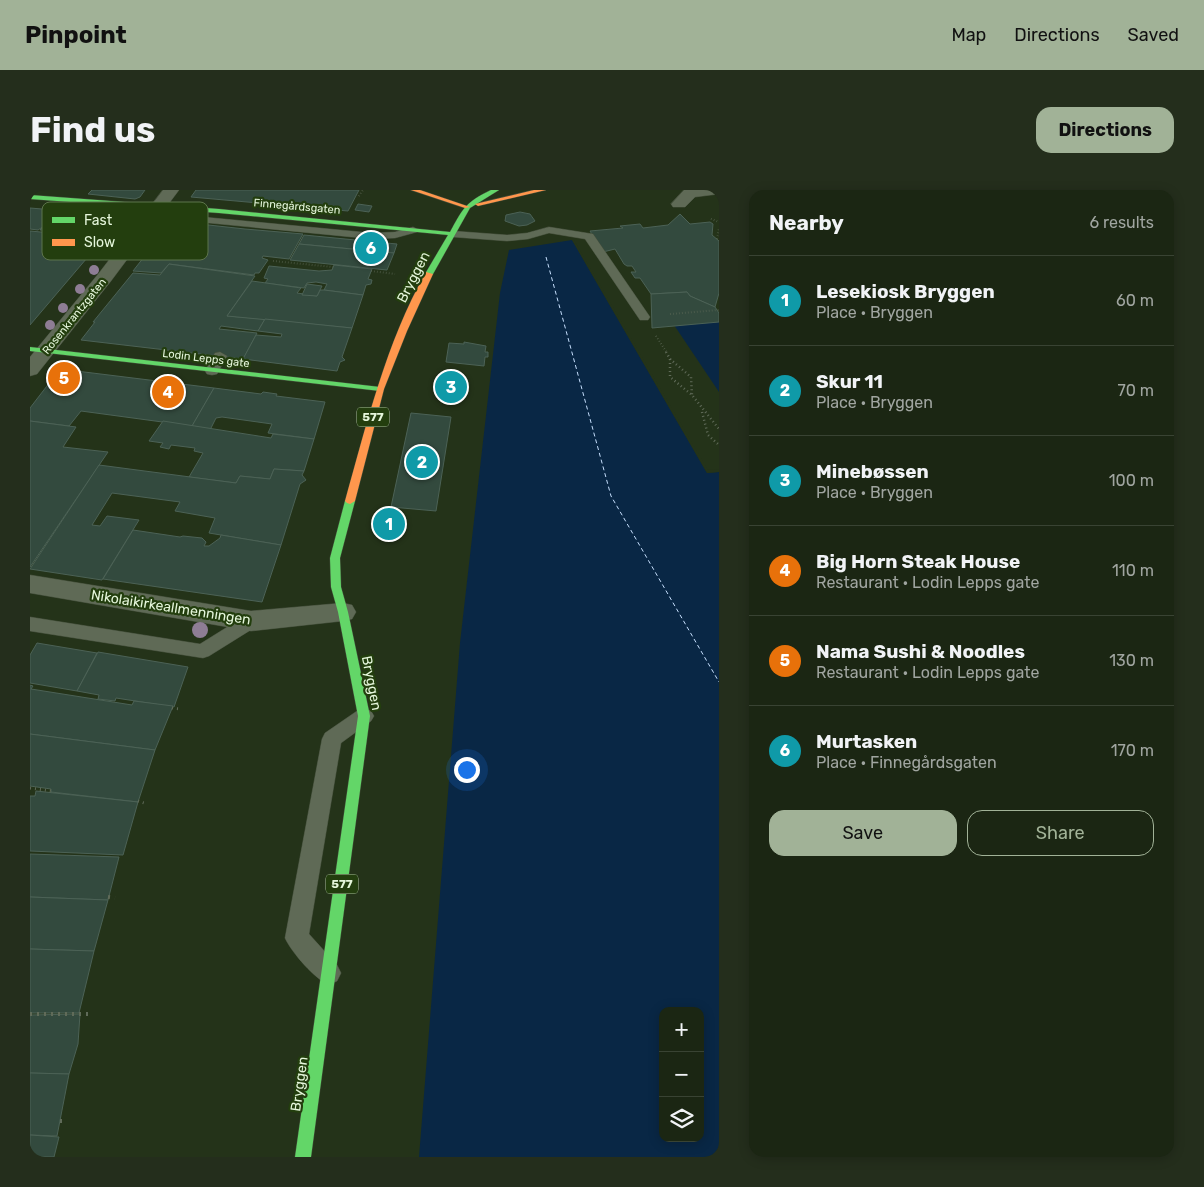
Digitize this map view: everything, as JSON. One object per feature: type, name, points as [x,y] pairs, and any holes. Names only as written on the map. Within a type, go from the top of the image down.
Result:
[{"type":"main road","points":[[414,190],[467,207],[543,190]]},
{"type":"main road","points":[[467,207],[479,198],[496,190]]},
{"type":"main road","name":"Finnegårdsgaten","points":[[30,197],[85,202]]},
{"type":"main road","name":"577","points":[[453,234],[467,207]]},
{"type":"main road","name":"Finnegårdsgaten","points":[[208,211],[453,234]]},
{"type":"main road","name":"Bryggen","points":[[303,1157],[364,716],[343,612],[336,587],[335,558],[380,389],[406,323],[428,276],[453,234]]},
{"type":"main road","name":"Lodin Lepps gate","points":[[38,350],[380,389]]},
{"type":"street","name":"Rosenkrantzgaten","points":[[160,202],[171,190]]},
{"type":"street","points":[[679,204],[690,192],[715,190]]},
{"type":"street","name":"Rosenkrantzgaten","points":[[30,370],[38,350],[105,277],[117,260]]},
{"type":"street","name":"Nikolaikirkeallmenningen","points":[[30,584],[251,621],[343,612]]},
{"type":"lane","name":"Finnegårdsgaten","points":[[208,220],[372,236],[394,235],[412,230]]},
{"type":"lane","points":[[453,234],[507,238],[534,235],[549,230],[588,236],[644,317]]},
{"type":"lane","points":[[212,371],[220,356]]},
{"type":"lane","points":[[30,624],[203,651],[251,621]]},
{"type":"lane","points":[[329,973],[297,938],[332,739],[364,716]]},
{"type":"path","points":[[361,194],[363,190]]},
{"type":"path","points":[[717,239],[719,228]]},
{"type":"path","points":[[273,261],[333,267]]},
{"type":"path","points":[[669,314],[719,310]]},
{"type":"path","points":[[692,394],[691,376],[670,359],[670,377],[692,394],[702,410],[719,429]]},
{"type":"path","points":[[702,410],[708,434],[719,446]]},
{"type":"path","points":[[172,708],[180,709]]},
{"type":"path","points":[[30,788],[51,791]]},
{"type":"path","points":[[138,801],[144,803]]},
{"type":"path","points":[[108,897],[115,898]]},
{"type":"path","points":[[30,1014],[88,1014]]},
{"type":"water","points":[[572,240],[707,473],[719,472],[719,1157],[419,1157],[460,643],[500,293],[509,250]]},
{"type":"water","points":[[719,314],[719,392],[670,319]]},
{"type":"pier","points":[[572,240],[574,240],[708,470],[719,469],[719,472],[707,473]]},
{"type":"building","points":[[92,190],[145,190],[140,197],[135,199],[88,194]]},
{"type":"building","points":[[196,190],[359,190],[348,211],[191,197]]},
{"type":"building","points":[[358,204],[372,206],[369,212],[355,210]]},
{"type":"building","points":[[30,208],[42,209],[42,227],[38,230],[30,229]]},
{"type":"building","points":[[520,212],[530,214],[535,221],[519,226],[505,221],[506,215]]},
{"type":"building","points":[[680,214],[690,224],[710,222],[713,224],[712,235],[719,241],[719,293],[715,307],[690,296],[687,292],[651,294],[640,278],[635,278],[631,272],[636,272],[632,266],[624,264],[615,249],[603,252],[590,231],[623,228],[620,226],[640,224],[643,228],[668,225]]},
{"type":"building","points":[[208,225],[303,234],[289,259],[263,256],[262,258],[268,260],[259,273],[254,275],[169,264],[161,273],[133,271],[142,260],[208,260]]},
{"type":"building","points":[[30,231],[42,232],[42,260],[85,260],[30,325]]},
{"type":"building","points":[[304,235],[397,244],[394,253],[299,244]]},
{"type":"building","points":[[299,244],[394,253],[387,270],[290,260]]},
{"type":"building","points":[[169,264],[255,276],[227,316],[265,319],[258,331],[221,326],[219,329],[257,333],[243,359],[81,340],[95,322],[93,322],[133,273],[160,275]]},
{"type":"building","points":[[334,265],[372,269],[368,279],[372,280],[371,284],[366,285],[363,295],[324,290],[327,284],[316,282],[307,283],[304,288],[265,283],[268,279],[264,278],[269,266],[319,271],[332,270]]},
{"type":"building","points":[[252,281],[301,288],[297,293],[317,296],[320,290],[363,295],[352,328],[227,316]]},
{"type":"building","points":[[307,284],[322,286],[317,296],[302,295]]},
{"type":"building","points":[[687,292],[690,296],[715,307],[719,313],[719,322],[652,328],[651,294]]},
{"type":"building","points":[[265,319],[352,328],[342,357],[345,360],[340,362],[337,371],[243,359],[256,335],[281,337],[282,334],[258,331]]},
{"type":"building","points":[[464,342],[486,346],[485,352],[488,352],[488,357],[485,357],[484,366],[446,362],[449,343],[464,344]]},
{"type":"building","points":[[60,369],[214,388],[192,426],[81,411],[69,426],[30,421],[30,408]]},
{"type":"building","points":[[214,388],[261,394],[263,392],[277,394],[276,396],[325,402],[314,439],[268,433],[272,424],[222,417],[216,418],[210,430],[192,426]]},
{"type":"building","points":[[411,413],[451,417],[436,511],[391,507]]},
{"type":"building","points":[[30,421],[76,427],[63,447],[108,452],[30,567]]},
{"type":"building","points":[[163,421],[271,438],[273,434],[314,439],[304,471],[274,469],[270,479],[240,476],[236,483],[189,477],[203,453],[194,451],[195,448],[171,445],[169,449],[160,447],[163,443],[149,441]]},
{"type":"building","points":[[99,465],[236,483],[240,476],[270,479],[274,469],[304,471],[302,475],[306,480],[300,484],[281,545],[209,533],[215,518],[175,511],[180,502],[112,493],[92,525],[100,526],[107,516],[139,520],[102,580],[30,569]]},
{"type":"building","points":[[133,530],[180,537],[202,538],[206,542],[204,546],[209,546],[220,538],[221,535],[281,545],[262,602],[103,579]]},
{"type":"building","points":[[37,643],[97,653],[77,691],[30,683],[30,655]]},
{"type":"building","points":[[98,652],[188,667],[174,707],[116,698],[115,701],[98,699],[99,695],[77,691]]},
{"type":"building","points":[[30,685],[33,686],[31,689],[132,705],[134,701],[173,706],[155,750],[30,734]]},
{"type":"building","points":[[30,734],[155,750],[138,802],[51,792],[51,789],[30,786]]},
{"type":"building","points":[[36,791],[138,802],[123,855],[30,851],[30,796],[35,796]]},
{"type":"building","points":[[30,854],[119,857],[108,900],[30,897]]},
{"type":"building","points":[[30,897],[108,900],[94,951],[30,949]]},
{"type":"building","points":[[30,949],[94,951],[79,1013],[30,1013]]},
{"type":"building","points":[[80,1014],[78,1044],[69,1074],[30,1073],[30,1015]]},
{"type":"building","points":[[30,1073],[69,1074],[57,1136],[30,1135]]},
{"type":"building","points":[[30,1135],[59,1137],[54,1157],[30,1157]]},
{"type":"ferry route","points":[[546,257],[611,496],[719,682]]},
{"type":"traffic: fast","points":[[429,274],[467,207],[479,198],[496,190]]},
{"type":"traffic: fast","points":[[30,197],[98,202]]},
{"type":"traffic: fast","points":[[208,210],[453,234]]},
{"type":"traffic: fast","points":[[30,349],[380,389]]},
{"type":"traffic: fast","points":[[303,1157],[364,716],[343,612],[336,587],[335,558],[350,501]]},
{"type":"traffic: slow","points":[[414,190],[467,207]]},
{"type":"traffic: slow","points":[[478,204],[543,190]]},
{"type":"traffic: slow","points":[[350,501],[380,389],[403,331],[429,274]]},
{"type":"place","name":"Murtasken","points":[[371,248]]},
{"type":"place","name":"Nama Sushi & Noodles","points":[[64,378]]},
{"type":"place","name":"Minebøssen","points":[[451,387]]},
{"type":"place","name":"Big Horn Steak House","points":[[168,392]]},
{"type":"place","name":"Skur 11","points":[[422,462]]},
{"type":"place","name":"Lesekiosk Bryggen","points":[[389,524]]}]
